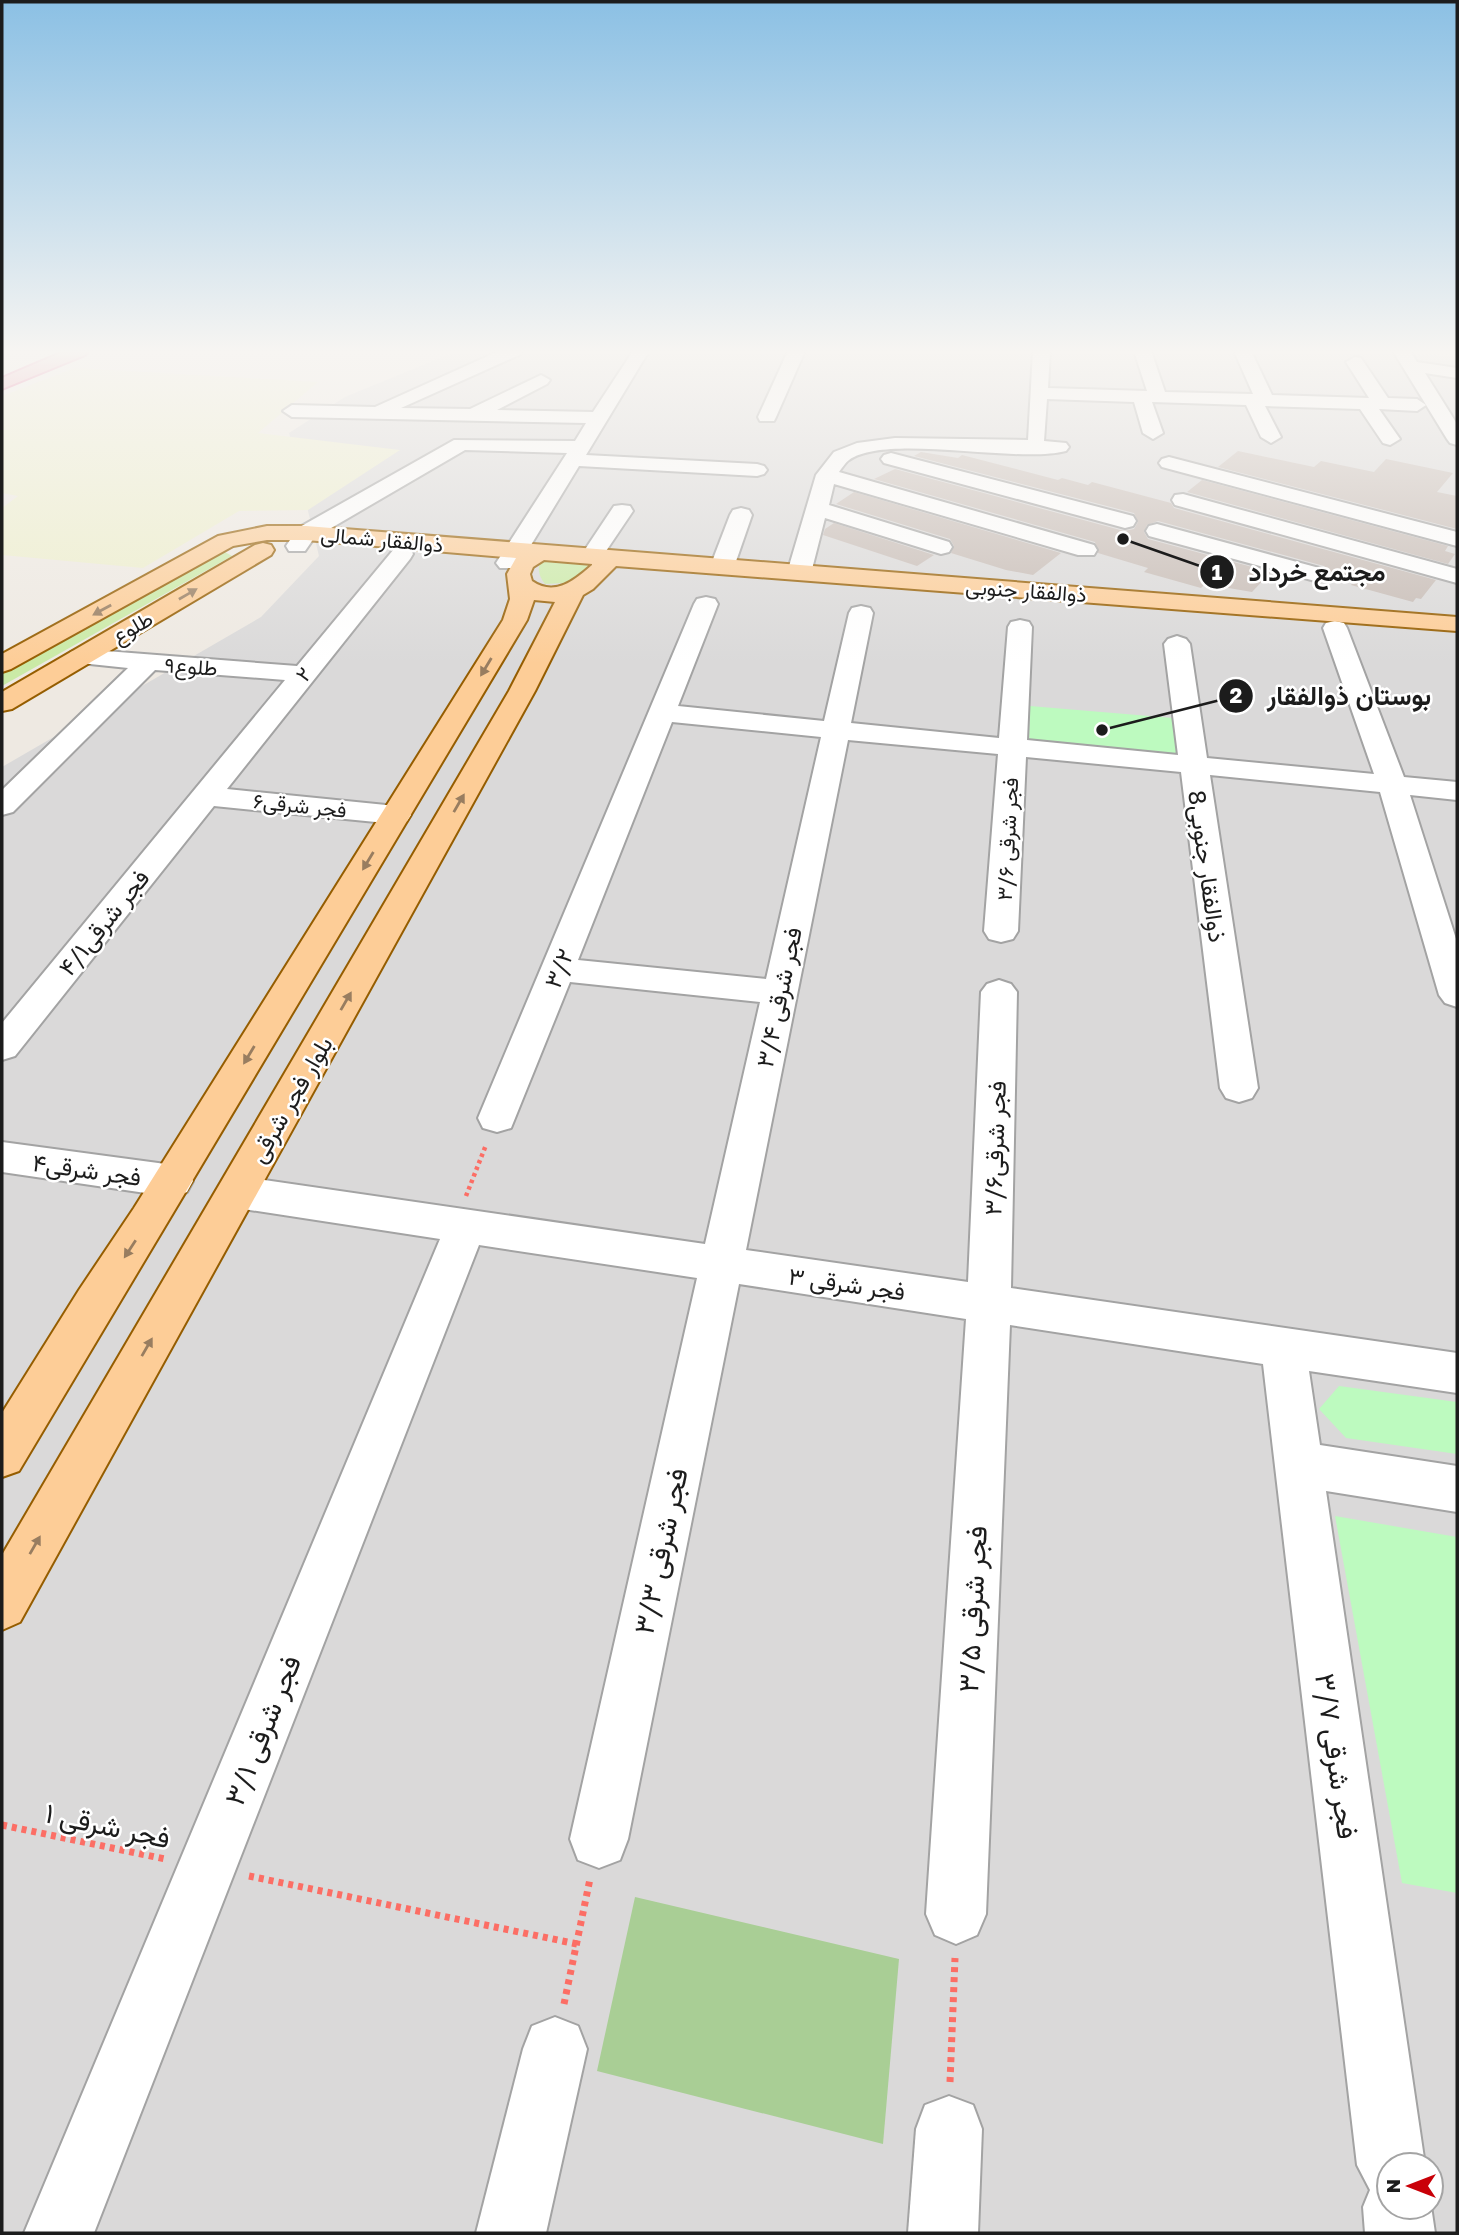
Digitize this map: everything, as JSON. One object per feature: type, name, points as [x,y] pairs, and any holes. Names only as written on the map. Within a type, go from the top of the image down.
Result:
[{"type":"main road","name":"ذوالفقار شمالی","points":[[226,541],[267,533],[402,554],[521,563]]},
{"type":"main road","name":"ذوالفقار شمالی","points":[[263,550],[302,539],[521,563]]},
{"type":"main road","points":[[226,541],[263,550]]},
{"type":"main road","name":"طلوع","points":[[2,664],[226,541]]},
{"type":"main road","name":"طلوع","points":[[2,703],[263,550]]},
{"type":"main road","points":[[521,563],[526,591],[544,597],[590,569]]},
{"type":"main road","points":[[521,563],[590,569]]},
{"type":"main road","points":[[2,1455],[173,1181],[511,626],[522,599],[521,563]]},
{"type":"main road","name":"ذوالفقار جنوبی","points":[[590,569],[799,573],[1457,638]]},
{"type":"main road","name":"بلوار فجر شرقی","points":[[2,1604],[523,691],[550,634],[590,569]]},
{"type":"main road","name":"ذوالفقار جنوبی","points":[[727,573],[1123,604],[1457,624]]},
{"type":"main road","points":[[511,626],[524,618],[544,617],[550,621],[550,634]]},
{"type":"street","points":[[302,539],[442,455]]},
{"type":"street","points":[[521,563],[576,455]]},
{"type":"street","points":[[593,455],[654,464],[757,470]]},
{"type":"street","points":[[644,486],[658,455]]},
{"type":"street","points":[[749,492],[762,455]]},
{"type":"street","points":[[799,573],[826,475],[843,455]]},
{"type":"street","points":[[880,455],[1125,521]]},
{"type":"street","points":[[1169,463],[1457,539]]},
{"type":"street","points":[[826,475],[1086,550]]},
{"type":"street","points":[[1183,500],[1457,576]]},
{"type":"street","points":[[817,508],[941,547]]},
{"type":"street","points":[[590,569],[622,512]]},
{"type":"street","points":[[727,573],[741,516]]},
{"type":"street","points":[[1157,531],[1315,574]]},
{"type":"street","points":[[1290,567],[1319,539]]},
{"type":"street","name":"۲","points":[[205,796],[402,554]]},
{"type":"street","name":"۳/۲","points":[[497,1118],[706,604]]},
{"type":"street","name":"۳/۴ فجر شرقی","points":[[721,1264],[861,613]]},
{"type":"street","name":"۳/۶ فجر شرقی","points":[[1001,931],[1020,627]]},
{"type":"street","points":[[1335,628],[1392,785],[1457,995]]},
{"type":"street","name":"8ذوالفقار جنوبی","points":[[1177,644],[1239,1088]]},
{"type":"street","name":"طلوع۹","points":[[80,657],[303,674]]},
{"type":"street","points":[[2,806],[148,663]]},
{"type":"street","points":[[661,713],[1457,791]]},
{"type":"street","name":"فجر شرقی۶","points":[[205,796],[396,815]]},
{"type":"street","name":"فجر شرقی۴/۱","points":[[2,1047],[205,796]]},
{"type":"street","points":[[557,970],[779,992]]},
{"type":"street","name":"فجر شرقی۳/۶","points":[[989,1304],[999,992]]},
{"type":"street","name":"فجر شرقی۴","points":[[2,1157],[173,1181]]},
{"type":"street","name":"۳ فجر شرقی","points":[[237,1192],[1457,1373]]},
{"type":"street","name":"۳/۱ فجر شرقی","points":[[59,2233],[460,1225]]},
{"type":"street","name":"۳/۳ فجر شرقی","points":[[599,1839],[721,1264]]},
{"type":"street","name":"۳/۵ فجر شرقی","points":[[956,1914],[989,1304]]},
{"type":"street","name":"۳/۷ فجر شرقی","points":[[1283,1347],[1389,2151]]},
{"type":"street","points":[[1299,1464],[1457,1489]]},
{"type":"street","points":[[512,2233],[555,2049]]},
{"type":"street","points":[[943,2233],[949,2129]]},
{"type":"path","points":[[460,1225],[497,1118]]},
{"type":"path","name":"۱ فجر شرقی","points":[[2,1825],[577,1944]]},
{"type":"path","points":[[555,2049],[599,1839]]},
{"type":"path","points":[[949,2129],[956,1914]]},
{"type":"shaded area","points":[[294,455],[1457,455],[1457,2233],[2,2233],[2,767],[261,617],[319,556]]},
{"type":"green space","points":[[2,455],[392,455],[308,510],[239,511],[143,568],[2,555],[2,508],[18,496],[2,493]]},
{"type":"green space","points":[[225,552],[232,556],[2,686],[2,674]]},
{"type":"green space","points":[[544,557],[591,558],[592,570],[565,583],[545,584],[539,570]]},
{"type":"green space","points":[[1030,706],[1173,718],[1177,757],[1029,742]]},
{"type":"green space","points":[[1339,1386],[1457,1402],[1457,1454],[1346,1438],[1319,1409]]},
{"type":"green space","points":[[1335,1516],[1457,1537],[1457,1893],[1402,1883]]},
{"type":"green space","points":[[635,1897],[899,1959],[883,2144],[597,2071]]},
{"type":"building","points":[[963,455],[1058,480],[1062,478],[1088,485],[1092,482],[1171,503],[1174,508],[1436,580],[1421,599],[1416,598],[1413,602],[1351,585],[1354,581],[1332,576],[1324,566],[1158,521],[1147,525],[1144,532],[1148,539],[1271,572],[1252,592],[1205,584],[1201,588],[1144,572],[1148,568],[1098,553],[1095,542],[874,479],[895,469],[1124,531],[1134,529],[1138,522],[1134,513],[914,456],[958,458]]},
{"type":"building","points":[[1233,455],[1258,455],[1314,467],[1321,461],[1374,472],[1386,459],[1453,473],[1437,492],[1457,496],[1457,529],[1218,467]]},
{"type":"building","points":[[1202,480],[1448,546],[1445,551],[1455,554],[1448,564],[1187,492]]},
{"type":"building","points":[[854,492],[1061,553],[1033,575],[1006,570],[951,553],[954,546],[950,539],[836,504]]},
{"type":"building","points":[[834,523],[934,555],[917,566],[823,535],[825,529]]},
{"type":"place","name":"مجتمع خرداد","points":[[1123,539]]},
{"type":"place","name":"بوستان ذوالفقار","points":[[1102,730]]}]
